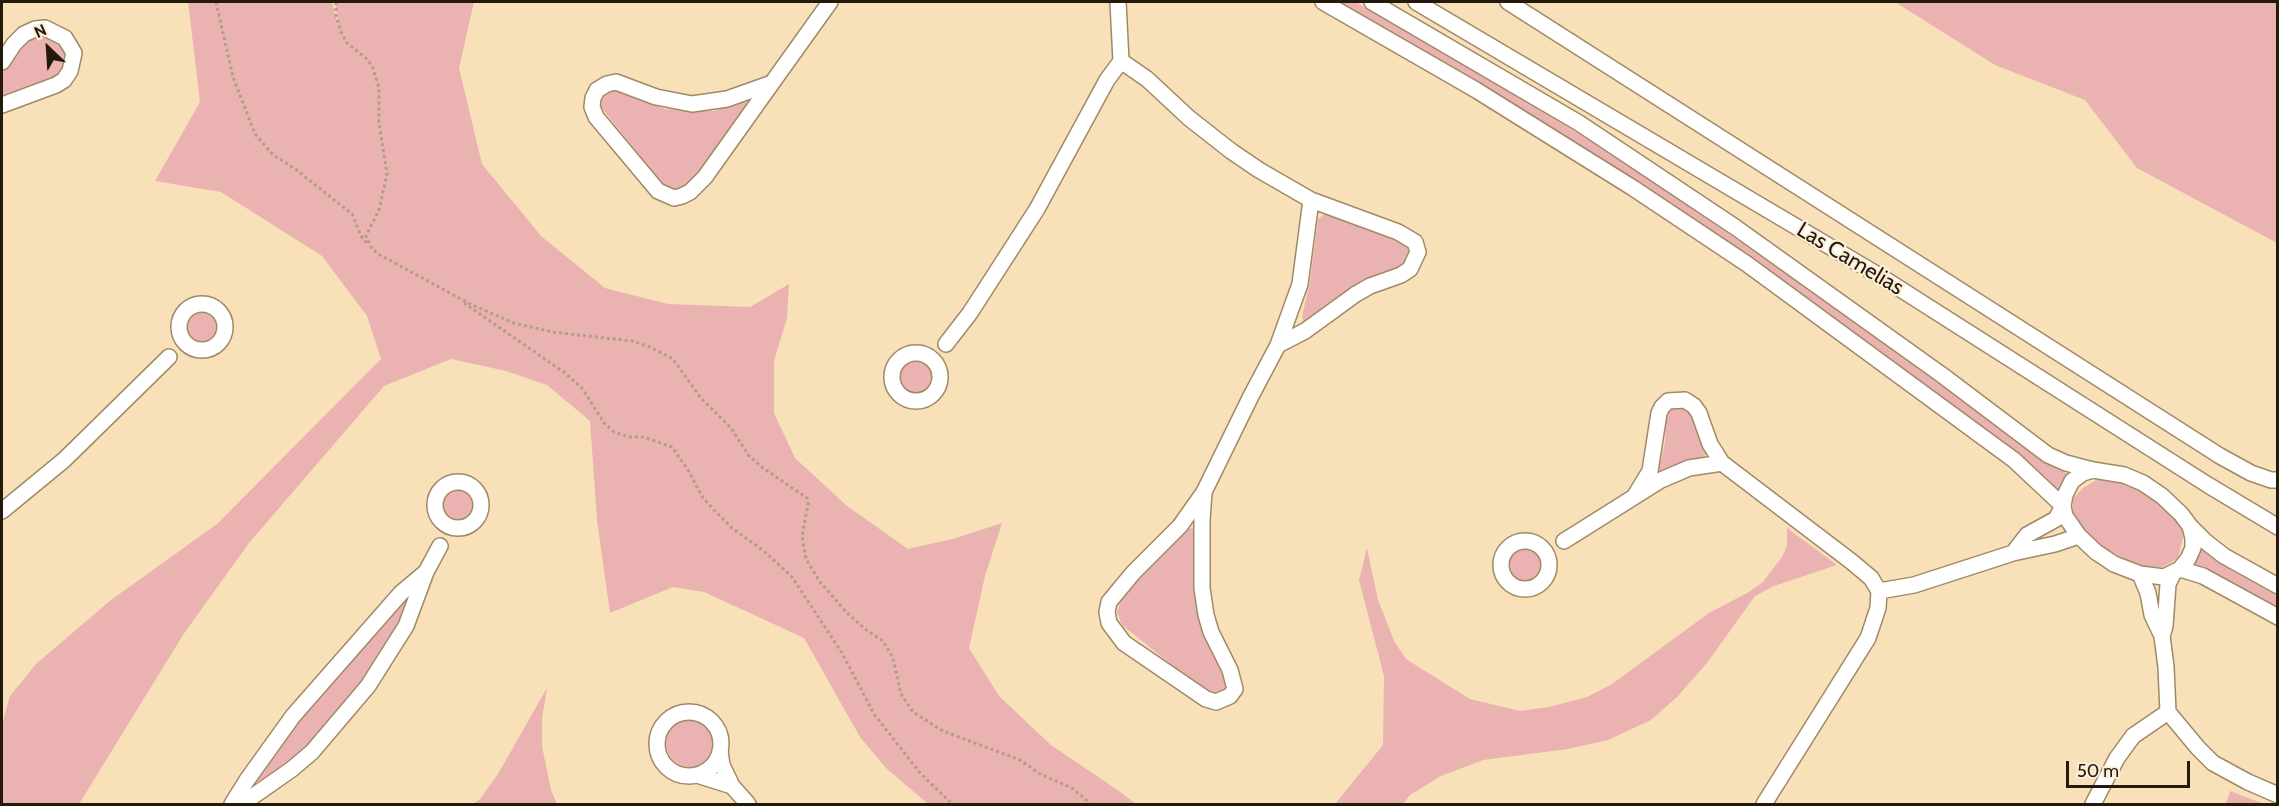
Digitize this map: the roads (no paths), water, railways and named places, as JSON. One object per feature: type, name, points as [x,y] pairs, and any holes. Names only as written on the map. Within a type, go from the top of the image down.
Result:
[{"type":"street","points":[[772,83],[727,99],[692,104],[656,97],[616,82],[597,90],[592,107],[596,117],[658,191],[674,198],[690,192],[705,177],[830,2]]},
{"type":"street","points":[[946,344],[937,349],[905,356],[894,368],[892,376],[897,391],[911,400],[927,398],[938,386],[939,370],[946,344],[970,313],[1037,209],[1107,80],[1121,61],[1118,2]]},
{"type":"street","points":[[1323,2],[1540,129],[1737,258],[2014,460],[2063,506],[2070,525],[2079,536],[2096,552],[2114,564],[2152,577],[2176,572],[2203,576],[2277,617]]},
{"type":"street","points":[[1372,2],[1578,123],[1716,215],[1934,369],[2048,455],[2066,463],[2116,473],[2143,483],[2162,496],[2206,542],[2224,556],[2277,586]]},
{"type":"street","name":"Las Camelias","points":[[1416,2],[1882,278],[2277,527]]},
{"type":"street","points":[[1508,2],[2220,456],[2252,473],[2277,480]]},
{"type":"street","points":[[2,62],[24,34],[35,29],[45,28],[65,38],[74,53],[70,70],[64,80],[2,105]]},
{"type":"street","points":[[1121,61],[1147,79],[1189,118],[1231,152],[1311,200],[1398,232],[1415,242],[1418,252],[1410,269],[1401,275],[1363,290],[1305,331],[1278,345]]},
{"type":"street","points":[[1204,492],[1202,588],[1206,615],[1211,632],[1234,679],[1235,689],[1230,696],[1216,702],[1197,693],[1124,643],[1109,623],[1108,602],[1180,526],[1204,492],[1278,345],[1300,284],[1311,200]]},
{"type":"street","points":[[2,511],[64,460],[169,357],[185,350],[211,348],[218,344],[225,330],[222,314],[209,304],[193,304],[181,315],[169,357]]},
{"type":"street","points":[[178,331],[184,343],[195,349]]},
{"type":"street","points":[[921,353],[932,359],[939,370]]},
{"type":"street","points":[[1636,494],[1650,471],[1659,413],[1668,401],[1685,400],[1699,413],[1710,444],[1722,463],[1852,562],[1871,578],[1879,591],[1878,608],[1868,638],[1764,804]]},
{"type":"street","points":[[1564,541],[1544,580],[1530,589],[1514,586],[1503,574],[1501,565],[1506,550],[1520,541],[1554,543],[1564,541],[1661,480],[1689,468],[1722,463]]},
{"type":"street","points":[[2013,553],[2027,535],[2056,519],[2072,481],[2093,470]]},
{"type":"street","points":[[242,804],[312,752],[357,701],[383,665],[406,627],[426,572],[440,546],[447,538],[476,521],[482,507],[481,499],[471,486],[456,482],[441,489],[435,503],[439,519],[440,546]]},
{"type":"street","points":[[439,519],[448,527],[461,529]]},
{"type":"street","points":[[2162,636],[2168,584],[2188,559],[2193,548],[2190,526]]},
{"type":"street","points":[[1879,591],[1914,585],[2013,553],[2079,536]]},
{"type":"street","points":[[1536,543],[1546,552],[1550,565]]},
{"type":"street","points":[[232,804],[293,716],[394,602],[426,572]]},
{"type":"street","points":[[2140,574],[2148,593],[2152,615],[2162,636],[2168,712],[2213,763],[2277,795]]},
{"type":"street","points":[[732,786],[697,775],[685,776],[675,773],[666,766],[657,747],[658,736],[663,726],[680,713],[692,712],[711,721],[718,730],[721,740],[722,765],[732,786],[748,804]]},
{"type":"street","points":[[2093,804],[2117,758],[2133,736],[2168,712]]},
{"type":"street","points":[[697,775],[712,767],[720,752]]}]
